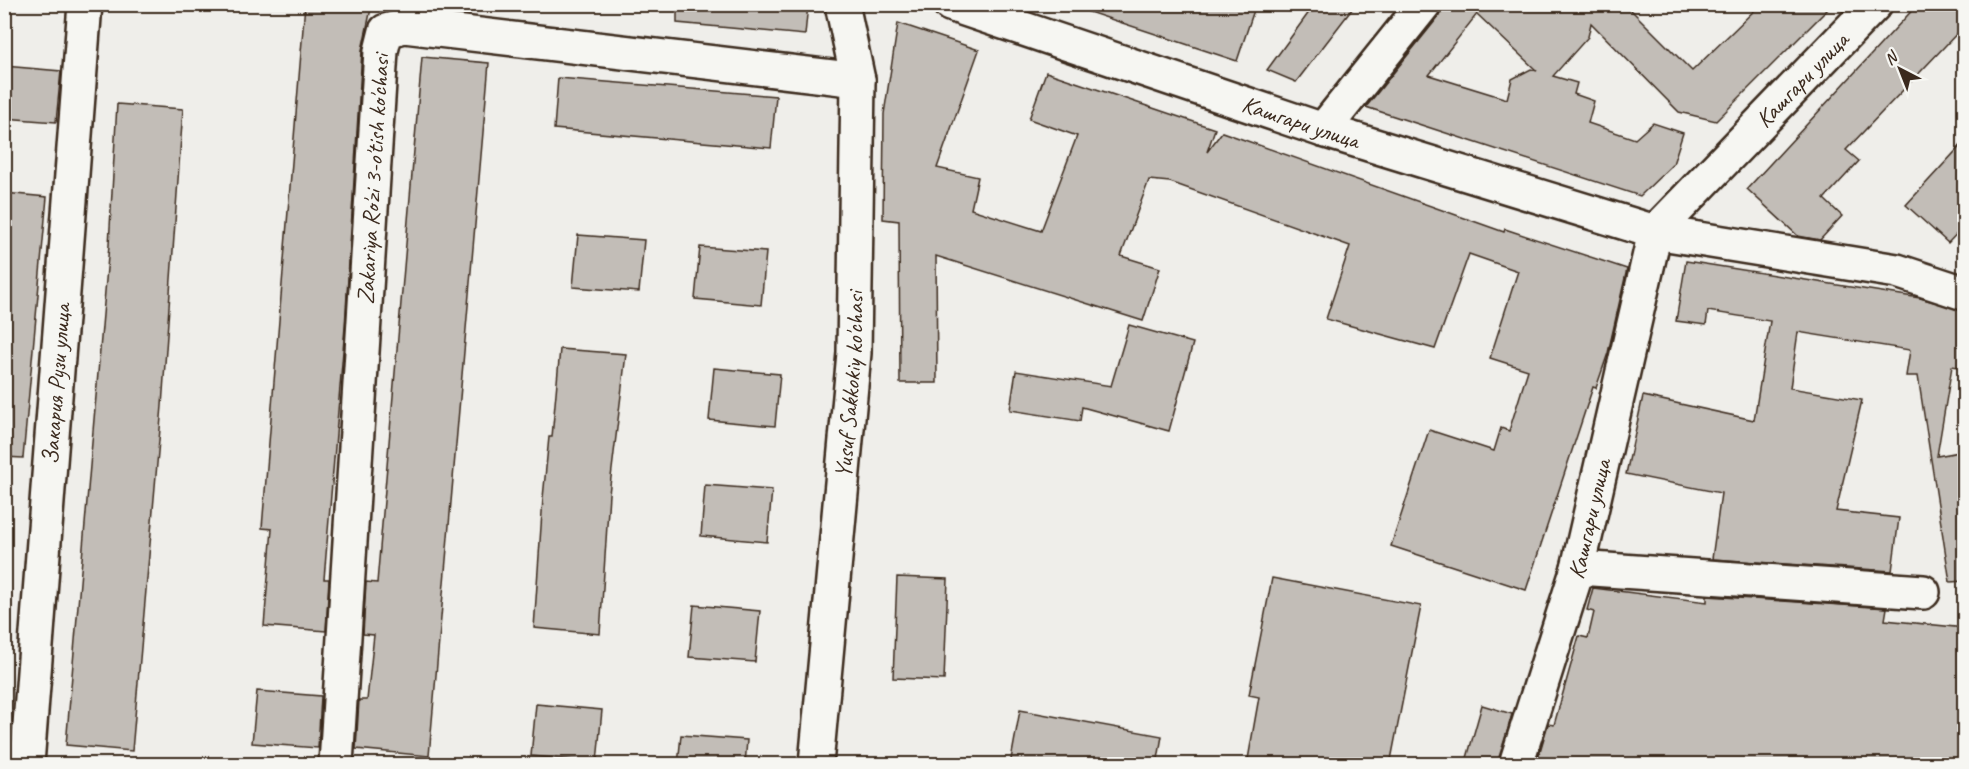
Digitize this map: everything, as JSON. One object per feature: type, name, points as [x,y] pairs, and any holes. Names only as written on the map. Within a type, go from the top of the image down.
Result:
[{"type":"street","name":"Закария Рузи улица","points":[[27,765],[85,4]]},
{"type":"street","name":"Yusuf Sakkokiy ko'chasi","points":[[822,763],[854,353],[858,80],[842,4]]},
{"type":"street","name":"Кашгари улица","points":[[950,4],[1323,130],[1655,232],[1897,271],[1965,293]]},
{"type":"street","points":[[1323,130],[1424,4]]},
{"type":"street","name":"Кашгари улица","points":[[1516,765],[1578,568],[1655,232],[1875,4]]},
{"type":"street","name":"Zakariya Ro'zi 3-o'tish ko'chasi","points":[[336,765],[381,51],[386,31],[404,26],[858,80]]},
{"type":"street","points":[[1578,568],[1923,592]]},
{"type":"building","points":[[305,4],[372,4],[362,50],[345,327],[324,579],[329,579],[326,631],[264,626],[272,529],[262,528]]},
{"type":"building","points":[[677,4],[808,4],[805,35],[677,23]]},
{"type":"building","points":[[1080,4],[1256,4],[1237,61],[1080,9]]},
{"type":"building","points":[[1315,4],[1356,4],[1296,82],[1267,70]]},
{"type":"building","points":[[1444,4],[1625,4],[1692,71],[1761,4],[1833,4],[1716,121],[1679,112],[1591,23],[1588,37],[1553,76],[1577,83],[1574,94],[1594,101],[1588,123],[1635,139],[1653,123],[1683,133],[1673,164],[1640,196],[1366,107],[1439,16]],"holes":[[[1477,14],[1537,71],[1531,69],[1512,79],[1507,99],[1429,75]]]},
{"type":"building","points":[[1918,4],[1965,4],[1965,25],[1846,150],[1859,161],[1824,199],[1842,216],[1820,240],[1798,236],[1747,189]]},
{"type":"building","points":[[898,23],[979,50],[937,168],[978,177],[971,209],[1041,231],[1077,136],[1029,119],[1046,72],[1215,129],[1207,152],[1222,132],[1504,232],[1505,229],[1627,269],[1608,353],[1596,388],[1593,387],[1526,590],[1391,546],[1429,430],[1494,451],[1501,428],[1509,431],[1528,370],[1490,358],[1518,271],[1469,254],[1435,349],[1326,319],[1350,246],[1170,182],[1149,180],[1121,256],[1160,268],[1143,321],[936,256],[937,383],[900,383],[899,221],[883,219],[884,114]]},
{"type":"building","points":[[422,57],[489,63],[429,756],[356,749],[359,700],[367,700],[374,635],[363,634],[366,582],[377,583]]},
{"type":"building","points":[[4,66],[61,71],[56,122],[4,118]]},
{"type":"building","points":[[558,78],[776,96],[771,148],[554,129]]},
{"type":"building","points":[[117,104],[183,109],[162,406],[132,751],[66,745],[109,245]]},
{"type":"building","points":[[1965,141],[1965,225],[1948,243],[1906,205]]},
{"type":"building","points":[[4,193],[47,197],[23,458],[4,457]]},
{"type":"building","points":[[578,235],[644,240],[639,292],[573,287]]},
{"type":"building","points":[[700,247],[766,252],[761,305],[695,299]]},
{"type":"building","points":[[1686,261],[1920,298],[1965,311],[1965,368],[1952,366],[1937,456],[1965,451],[1965,581],[1950,582],[1918,376],[1906,376],[1910,350],[1798,332],[1790,388],[1862,400],[1836,511],[1899,518],[1892,571],[1712,559],[1721,493],[1626,474],[1643,396],[1754,420],[1770,321],[1708,311],[1706,325],[1676,321]]},
{"type":"building","points":[[1129,325],[1193,343],[1169,431],[1082,407],[1080,421],[1010,410],[1016,371],[1111,386]]},
{"type":"building","points":[[560,349],[626,354],[609,494],[600,634],[534,628],[543,498],[549,437],[552,437]]},
{"type":"building","points":[[714,368],[780,374],[775,426],[709,420]]},
{"type":"building","points":[[705,485],[772,490],[767,542],[701,536]]},
{"type":"building","points":[[897,577],[948,579],[944,680],[893,678]]},
{"type":"building","points":[[1272,578],[1421,606],[1390,765],[1247,765],[1259,697],[1249,695]]},
{"type":"building","points":[[1593,588],[1707,602],[1707,596],[1887,608],[1885,620],[1965,628],[1965,765],[1536,765],[1548,724],[1554,725],[1579,636],[1588,638],[1594,612],[1587,610]]},
{"type":"building","points":[[694,605],[760,611],[755,662],[689,657]]},
{"type":"building","points":[[257,691],[321,696],[318,748],[252,743]]},
{"type":"building","points":[[536,704],[602,710],[597,762],[531,756]]},
{"type":"building","points":[[1482,705],[1512,714],[1498,765],[1465,765]]},
{"type":"building","points":[[1020,710],[1162,736],[1157,765],[1010,765]]},
{"type":"building","points":[[681,735],[747,740],[745,765],[678,765]]}]
